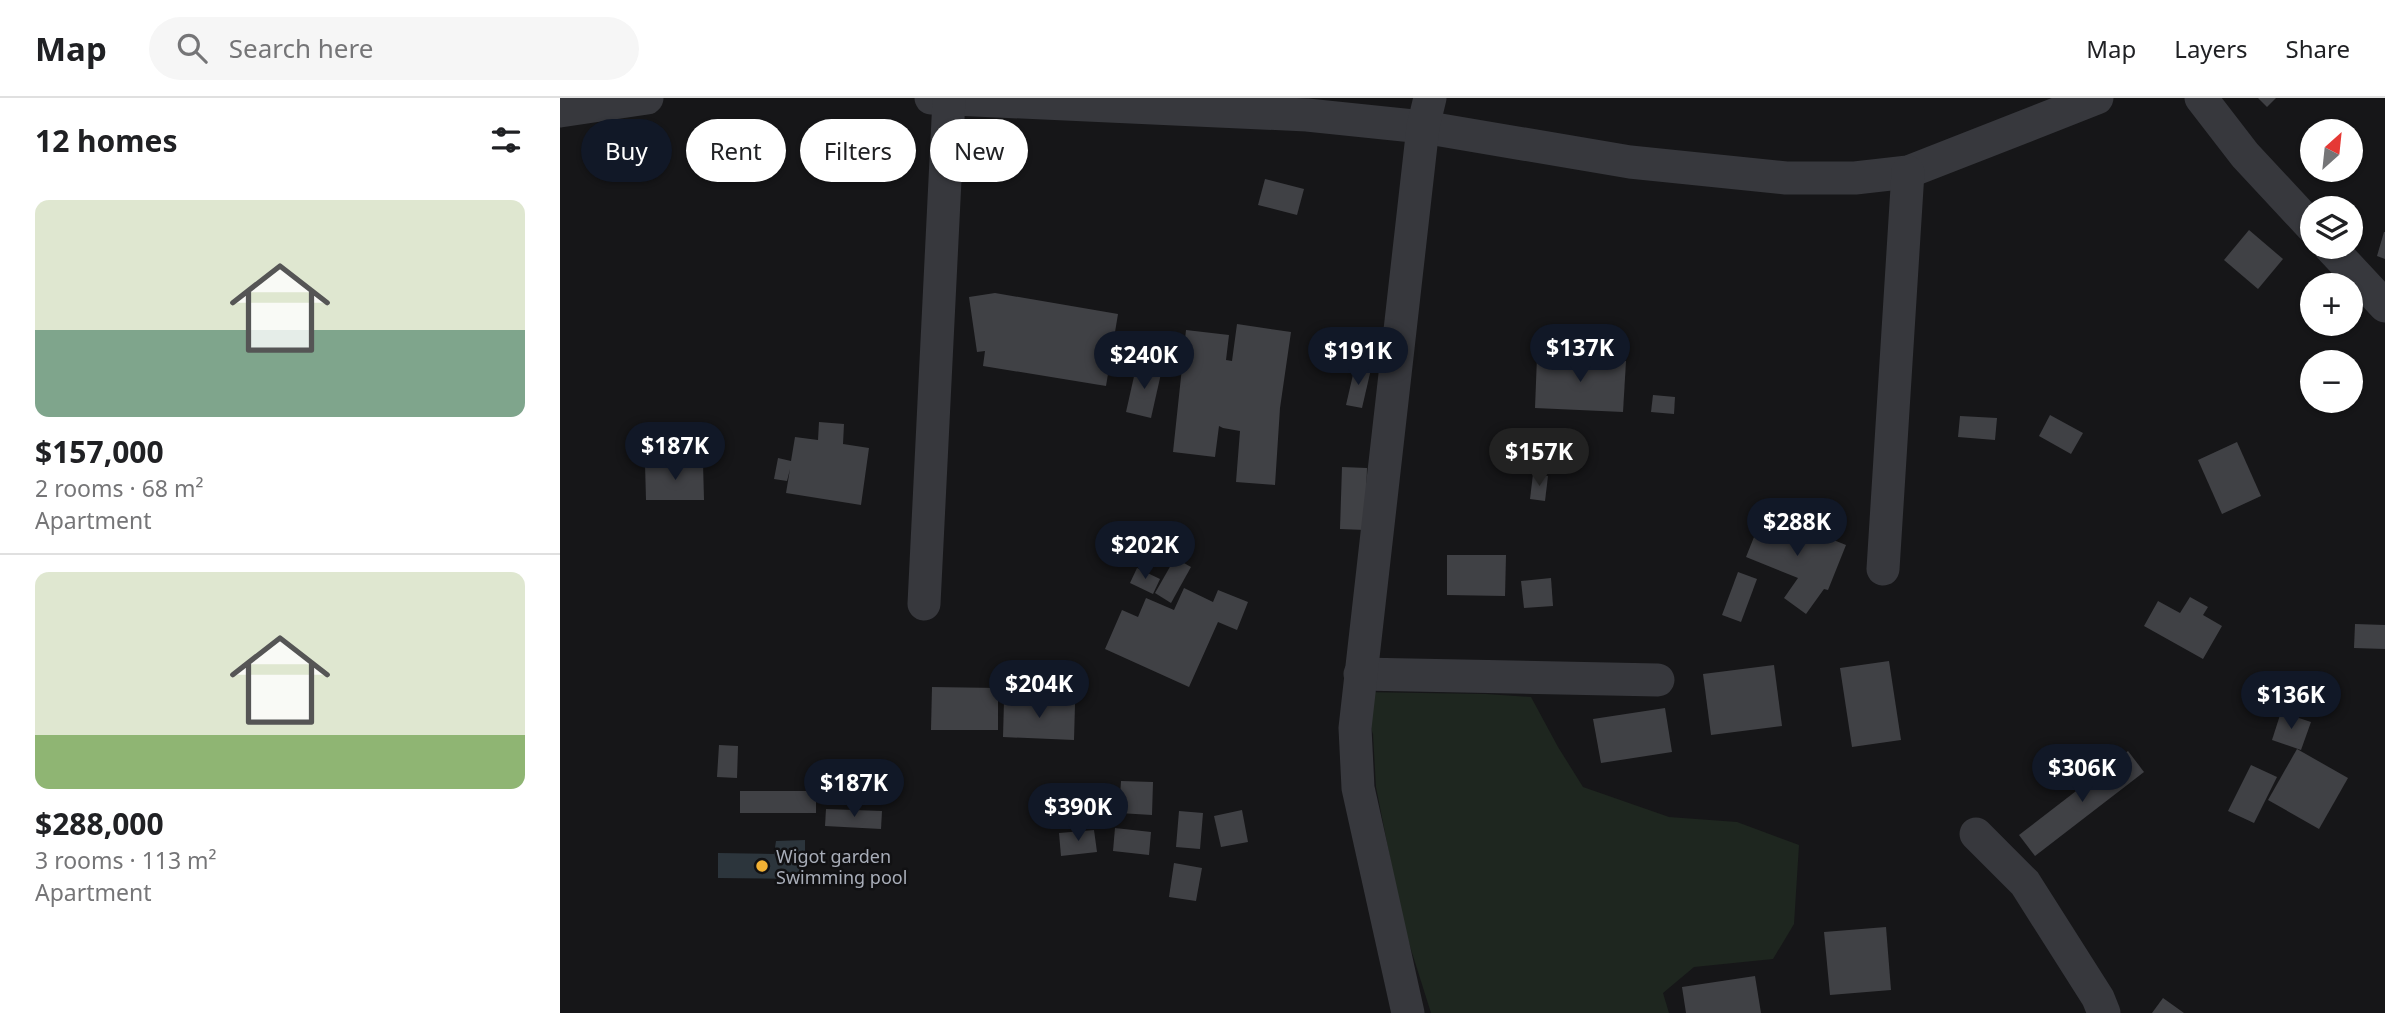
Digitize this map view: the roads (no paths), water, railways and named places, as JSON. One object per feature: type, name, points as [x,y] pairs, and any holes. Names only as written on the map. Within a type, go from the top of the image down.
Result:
[{"type":"street","points":[[560,111],[647,98]]},
{"type":"street","points":[[924,604],[940,99],[1307,115],[1427,113],[1630,162],[1786,178],[1855,178],[1908,172],[2097,98]]},
{"type":"street","points":[[2201,98],[2245,155],[2300,214]]},
{"type":"street","points":[[1408,1013],[1358,788],[1355,728],[1427,113]]},
{"type":"street","points":[[1883,569],[1908,172]]},
{"type":"street","points":[[2341,259],[2385,306]]},
{"type":"street","points":[[1360,674],[1658,680]]},
{"type":"street","points":[[1976,834],[2025,883],[2098,998],[2104,1013]]},
{"type":"place","name":"Wigot garden Swimming pool","points":[[762,866]]}]
